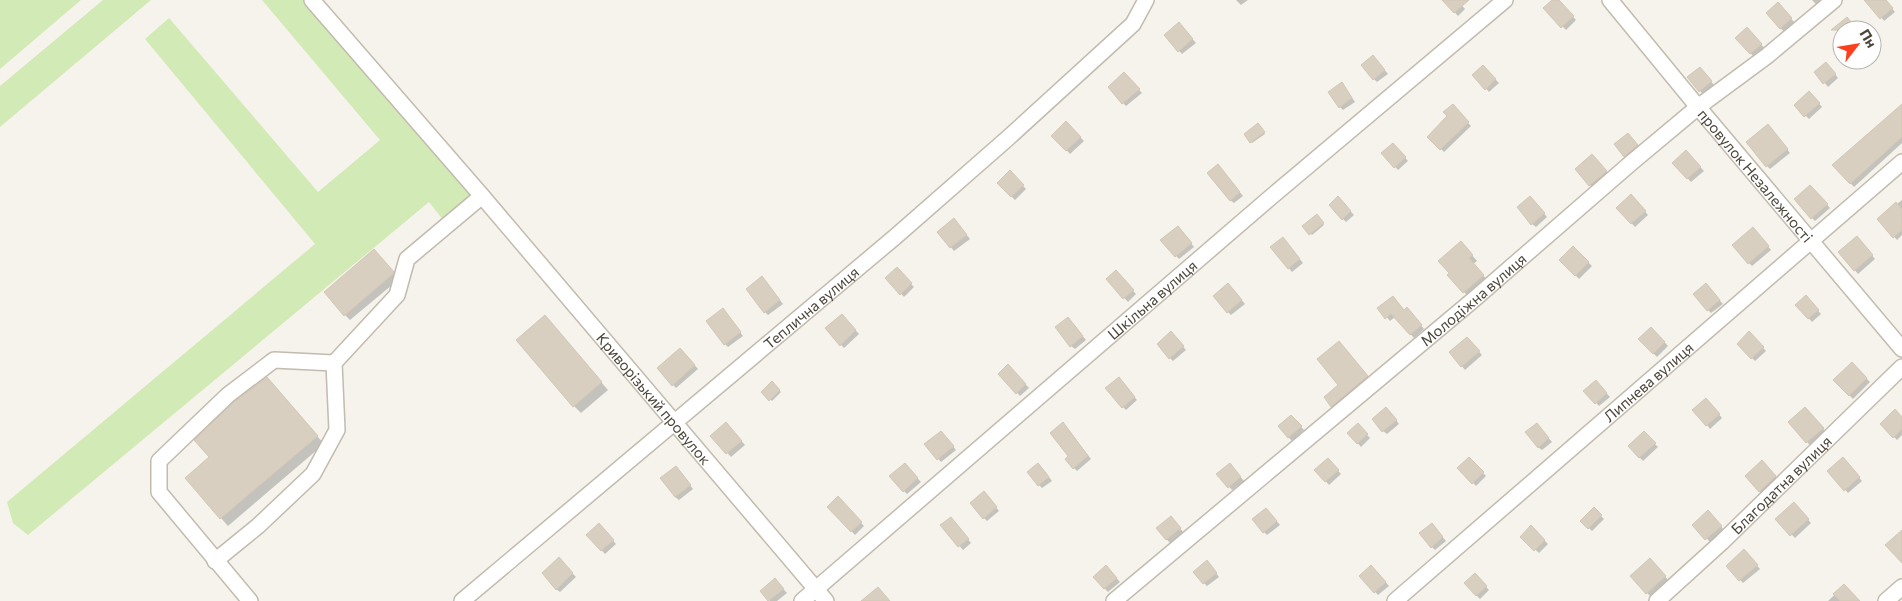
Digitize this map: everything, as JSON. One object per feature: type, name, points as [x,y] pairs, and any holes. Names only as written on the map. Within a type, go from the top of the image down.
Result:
[{"type":"street","name":"Криворізький провулок","points":[[312,0],[482,196],[826,601]]},
{"type":"street","name":"Теплична вулиця","points":[[462,601],[895,237],[1008,138],[1133,24],[1146,0]]},
{"type":"street","name":"Шкільна вулиця","points":[[802,601],[1271,196],[1505,0]]},
{"type":"street","name":"провулок Незалежності","points":[[1610,0],[1902,348]]},
{"type":"street","name":"Молодіжна вулиця","points":[[1114,601],[1464,307],[1545,235],[1698,107],[1767,56],[1834,0]]},
{"type":"street","name":"Липнева вулиця","points":[[1395,601],[1812,242],[1902,162]]},
{"type":"street","points":[[214,561],[258,526],[313,474],[337,430],[334,363],[397,295],[407,259],[482,196]]},
{"type":"street","points":[[250,601],[214,561],[159,492],[159,461],[228,395],[274,360],[334,363]]},
{"type":"street","name":"Благодатна вулиця","points":[[1657,601],[1722,542],[1902,367]]},
{"type":"street","points":[[1886,601],[1902,587]]},
{"type":"green space","points":[[0,0],[81,0],[0,69]]},
{"type":"green space","points":[[103,0],[151,0],[0,127],[0,86]]},
{"type":"green space","points":[[262,0],[312,0],[482,196],[447,225],[429,202],[28,535],[13,523],[7,502],[315,244],[145,39],[169,18],[318,192],[380,140]]},
{"type":"building","points":[[1442,0],[1469,0],[1454,13]]},
{"type":"building","points":[[1552,0],[1559,0],[1574,16],[1561,28],[1543,8]]},
{"type":"building","points":[[1864,0],[1886,0],[1893,8],[1880,19]]},
{"type":"building","points":[[1778,2],[1792,18],[1780,29],[1766,13]]},
{"type":"building","points":[[1179,22],[1193,39],[1178,52],[1164,35]]},
{"type":"building","points":[[1747,27],[1762,44],[1750,54],[1735,38]]},
{"type":"building","points":[[1373,55],[1385,70],[1373,80],[1361,65]]},
{"type":"building","points":[[1826,62],[1836,74],[1823,84],[1814,72]]},
{"type":"building","points":[[1483,65],[1496,79],[1485,90],[1472,75]]},
{"type":"building","points":[[1700,67],[1712,81],[1699,92],[1687,77]]},
{"type":"building","points":[[1124,72],[1140,89],[1122,104],[1108,87]]},
{"type":"building","points":[[1342,82],[1352,98],[1339,108],[1328,92]]},
{"type":"building","points":[[1809,91],[1820,103],[1804,117],[1794,105]]},
{"type":"building","points":[[1453,104],[1469,122],[1440,150],[1427,137],[1447,116],[1443,112]]},
{"type":"building","points":[[1902,104],[1902,137],[1850,184],[1832,165]]},
{"type":"building","points":[[1066,121],[1081,137],[1066,151],[1051,136]]},
{"type":"building","points":[[1258,123],[1265,132],[1250,143],[1244,134]]},
{"type":"building","points":[[1768,124],[1788,149],[1766,167],[1746,142]]},
{"type":"building","points":[[1628,133],[1638,145],[1624,157],[1614,144]]},
{"type":"building","points":[[1393,143],[1406,157],[1394,168],[1381,153]]},
{"type":"building","points":[[1686,150],[1701,167],[1687,179],[1672,163]]},
{"type":"building","points":[[1592,154],[1607,171],[1589,186],[1575,169]]},
{"type":"building","points":[[1218,164],[1240,192],[1230,201],[1207,173]]},
{"type":"building","points":[[1010,170],[1024,185],[1011,197],[997,183]]},
{"type":"building","points":[[1810,185],[1828,204],[1811,219],[1794,199]]},
{"type":"building","points":[[1631,194],[1646,211],[1631,224],[1616,208]]},
{"type":"building","points":[[1338,196],[1351,211],[1342,220],[1329,205]]},
{"type":"building","points":[[1530,196],[1545,213],[1531,225],[1517,207]]},
{"type":"building","points":[[1896,202],[1902,209],[1902,230],[1893,238],[1877,219]]},
{"type":"building","points":[[1317,214],[1324,223],[1309,235],[1302,226]]},
{"type":"building","points":[[954,218],[967,235],[950,248],[937,232]]},
{"type":"building","points":[[1178,226],[1192,243],[1175,257],[1160,240]]},
{"type":"building","points":[[1753,227],[1769,246],[1748,264],[1732,245]]},
{"type":"building","points":[[1857,236],[1873,255],[1854,271],[1838,252]]},
{"type":"building","points":[[1283,237],[1300,259],[1288,269],[1270,247]]},
{"type":"building","points":[[1461,241],[1473,255],[1469,258],[1484,275],[1463,293],[1447,275],[1449,273],[1438,261]]},
{"type":"building","points":[[1573,246],[1589,262],[1575,276],[1559,260]]},
{"type":"building","points":[[374,249],[394,272],[344,316],[324,292]]},
{"type":"building","points":[[897,267],[912,283],[900,295],[885,278]]},
{"type":"building","points":[[1116,270],[1134,290],[1123,299],[1106,279]]},
{"type":"building","points":[[762,276],[780,300],[764,313],[746,289]]},
{"type":"building","points":[[1228,283],[1242,300],[1227,313],[1213,296]]},
{"type":"building","points":[[1706,283],[1720,300],[1707,311],[1693,294]]},
{"type":"building","points":[[1806,295],[1819,310],[1808,319],[1795,305]]},
{"type":"building","points":[[1393,296],[1404,310],[1407,307],[1422,325],[1410,335],[1391,314],[1385,319],[1377,308]]},
{"type":"building","points":[[723,308],[741,332],[724,345],[706,321]]},
{"type":"building","points":[[842,314],[856,330],[840,346],[825,328]]},
{"type":"building","points":[[545,315],[602,382],[573,407],[516,340]]},
{"type":"building","points":[[1068,317],[1083,336],[1070,347],[1055,327]]},
{"type":"building","points":[[1651,327],[1665,342],[1653,354],[1638,339]]},
{"type":"building","points":[[1171,331],[1184,346],[1169,359],[1157,344]]},
{"type":"building","points":[[1749,331],[1764,347],[1751,359],[1737,344]]},
{"type":"building","points":[[1467,337],[1480,351],[1461,367],[1449,352]]},
{"type":"building","points":[[1339,341],[1368,376],[1331,407],[1324,397],[1338,385],[1317,359]]},
{"type":"building","points":[[680,348],[695,365],[672,386],[657,368]]},
{"type":"building","points":[[1852,362],[1867,378],[1849,396],[1833,380]]},
{"type":"building","points":[[1008,364],[1026,384],[1016,394],[998,374]]},
{"type":"building","points":[[267,377],[318,436],[220,519],[185,478],[209,457],[194,440],[234,402]]},
{"type":"building","points":[[1119,377],[1135,397],[1122,408],[1105,388]]},
{"type":"building","points":[[1596,380],[1607,393],[1595,404],[1583,391]]},
{"type":"building","points":[[772,381],[780,390],[769,401],[761,392]]},
{"type":"building","points":[[1706,398],[1720,414],[1706,426],[1692,410]]},
{"type":"building","points":[[1386,407],[1397,420],[1382,432],[1372,419]]},
{"type":"building","points":[[1805,407],[1824,428],[1806,443],[1788,422]]},
{"type":"building","points":[[1895,409],[1902,417],[1902,429],[1893,438],[1880,424]]},
{"type":"building","points":[[1291,415],[1302,426],[1288,438],[1278,426]]},
{"type":"building","points":[[726,422],[742,441],[726,454],[710,436]]},
{"type":"building","points":[[1063,422],[1088,456],[1073,469],[1065,459],[1068,456],[1050,433]]},
{"type":"building","points":[[1358,423],[1368,434],[1357,444],[1347,433]]},
{"type":"building","points":[[1537,423],[1549,438],[1538,448],[1525,432]]},
{"type":"building","points":[[941,431],[954,446],[937,460],[924,444]]},
{"type":"building","points":[[1644,431],[1656,443],[1639,458],[1628,446]]},
{"type":"building","points":[[1469,457],[1484,472],[1472,484],[1457,468]]},
{"type":"building","points":[[1843,457],[1860,477],[1844,491],[1827,471]]},
{"type":"building","points":[[1328,458],[1339,470],[1325,482],[1314,470]]},
{"type":"building","points":[[1762,460],[1776,476],[1759,492],[1745,476]]},
{"type":"building","points":[[905,463],[918,478],[903,492],[889,476]]},
{"type":"building","points":[[1038,463],[1049,477],[1038,486],[1027,472]]},
{"type":"building","points":[[1230,463],[1241,477],[1228,488],[1216,474]]},
{"type":"building","points":[[676,466],[691,485],[675,497],[660,478]]},
{"type":"building","points":[[984,491],[997,507],[983,519],[970,503]]},
{"type":"building","points":[[838,496],[862,522],[851,532],[827,507]]},
{"type":"building","points":[[1794,502],[1809,519],[1790,536],[1775,519]]},
{"type":"building","points":[[1594,507],[1602,515],[1588,529],[1580,521]]},
{"type":"building","points":[[1266,508],[1277,521],[1263,533],[1252,519]]},
{"type":"building","points":[[1708,510],[1722,526],[1705,540],[1692,525]]},
{"type":"building","points":[[1171,516],[1181,528],[1166,540],[1156,528]]},
{"type":"building","points":[[951,517],[969,539],[958,547],[940,525]]},
{"type":"building","points":[[599,523],[614,540],[601,551],[586,535]]},
{"type":"building","points":[[1432,523],[1443,537],[1431,548],[1419,533]]},
{"type":"building","points":[[1531,525],[1545,540],[1534,551],[1520,537]]},
{"type":"building","points":[[1902,530],[1902,563],[1885,545]]},
{"type":"building","points":[[1744,549],[1758,565],[1739,581],[1726,566]]},
{"type":"building","points":[[559,557],[573,573],[556,590],[542,573]]},
{"type":"building","points":[[1650,558],[1666,576],[1646,594],[1630,576]]},
{"type":"building","points":[[1207,560],[1217,573],[1203,584],[1193,572]]},
{"type":"building","points":[[1106,565],[1117,578],[1104,589],[1093,577]]},
{"type":"building","points":[[1371,565],[1386,582],[1374,593],[1359,576]]},
{"type":"building","points":[[1475,573],[1487,586],[1476,596],[1464,583]]},
{"type":"building","points":[[775,578],[784,589],[768,601],[760,591]]},
{"type":"building","points":[[1844,584],[1860,601],[1840,601],[1833,594]]},
{"type":"building","points":[[878,587],[890,601],[861,601]]}]
